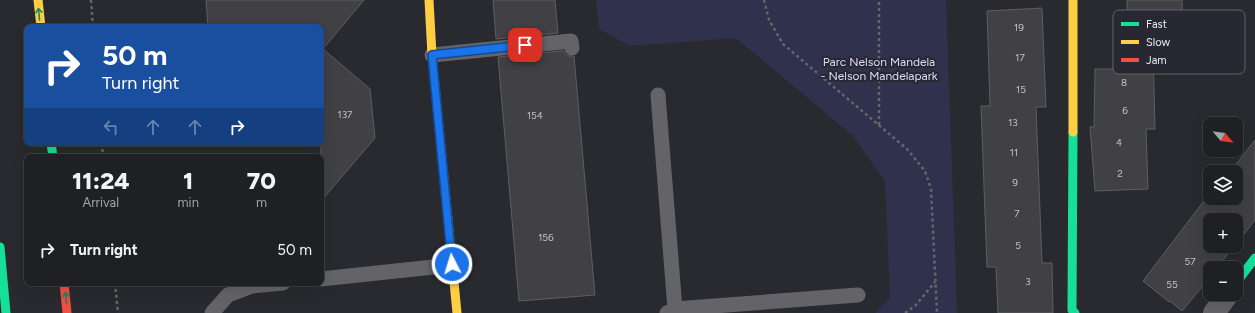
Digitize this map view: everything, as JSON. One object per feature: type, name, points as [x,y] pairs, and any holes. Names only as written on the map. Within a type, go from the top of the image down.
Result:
[{"type":"main road","points":[[38,0],[41,24]]},
{"type":"main road","points":[[429,0],[432,55],[457,313]]},
{"type":"main road","points":[[1073,0],[1072,310],[1075,313]]},
{"type":"main road","points":[[0,247],[6,313]]},
{"type":"main road","points":[[1243,274],[1255,258]]},
{"type":"main road","points":[[64,286],[67,313]]},
{"type":"street","points":[[1214,313],[1223,301]]},
{"type":"lane","points":[[432,55],[571,40],[572,48]]},
{"type":"lane","points":[[658,95],[671,311],[858,295]]},
{"type":"lane","points":[[324,279],[452,264]]},
{"type":"lane","points":[[212,313],[228,295],[252,286]]},
{"type":"path","points":[[90,0],[93,24]]},
{"type":"path","points":[[764,0],[769,20],[783,44],[907,150],[925,171],[931,189],[937,313]]},
{"type":"path","points":[[879,0],[879,125]]},
{"type":"path","points":[[905,313],[915,306],[936,281]]},
{"type":"path","points":[[115,286],[118,313]]},
{"type":"green space","name":"Parc Nelson Mandela - Nelson Mandelapark","points":[[596,0],[946,0],[957,313],[875,313],[890,298],[885,182],[854,137],[736,38],[630,46],[599,29]]},
{"type":"building","points":[[206,0],[364,0],[324,48],[324,24],[208,24]]},
{"type":"building","points":[[493,0],[555,0],[558,33],[496,39]]},
{"type":"building","points":[[1127,0],[1182,0],[1182,10],[1127,10]]},
{"type":"building","points":[[1042,8],[1046,107],[1036,107],[1042,263],[1052,263],[1053,313],[998,313],[996,267],[987,267],[981,106],[990,106],[987,11]]},
{"type":"building","points":[[324,50],[370,89],[375,138],[324,198],[324,154],[321,154],[321,146],[324,146]]},
{"type":"building","points":[[564,51],[565,54],[569,56],[574,56],[595,295],[519,301],[498,57]]},
{"type":"building","points":[[1095,69],[1113,69],[1113,74],[1154,74],[1155,129],[1146,129],[1148,189],[1095,191],[1090,127],[1094,127]]},
{"type":"building","points":[[1255,140],[1255,220],[1243,235],[1243,213],[1203,213],[1203,253],[1229,253],[1222,261],[1203,261],[1203,286],[1182,311],[1143,281],[1203,202],[1203,205],[1243,205],[1243,165],[1235,165]]},
{"type":"traffic: fast","points":[[1073,132],[1072,310],[1075,313]]},
{"type":"traffic: fast","points":[[51,146],[53,154]]},
{"type":"traffic: fast","points":[[0,247],[6,313]]},
{"type":"traffic: fast","points":[[1243,274],[1255,258]]},
{"type":"traffic: slow","points":[[38,0],[41,24]]},
{"type":"traffic: slow","points":[[429,0],[432,55],[457,313]]},
{"type":"traffic: slow","points":[[1073,0],[1073,132]]},
{"type":"traffic: jam","points":[[64,286],[67,313]]},
{"type":"route","points":[[452,264],[432,55],[525,45]]}]
